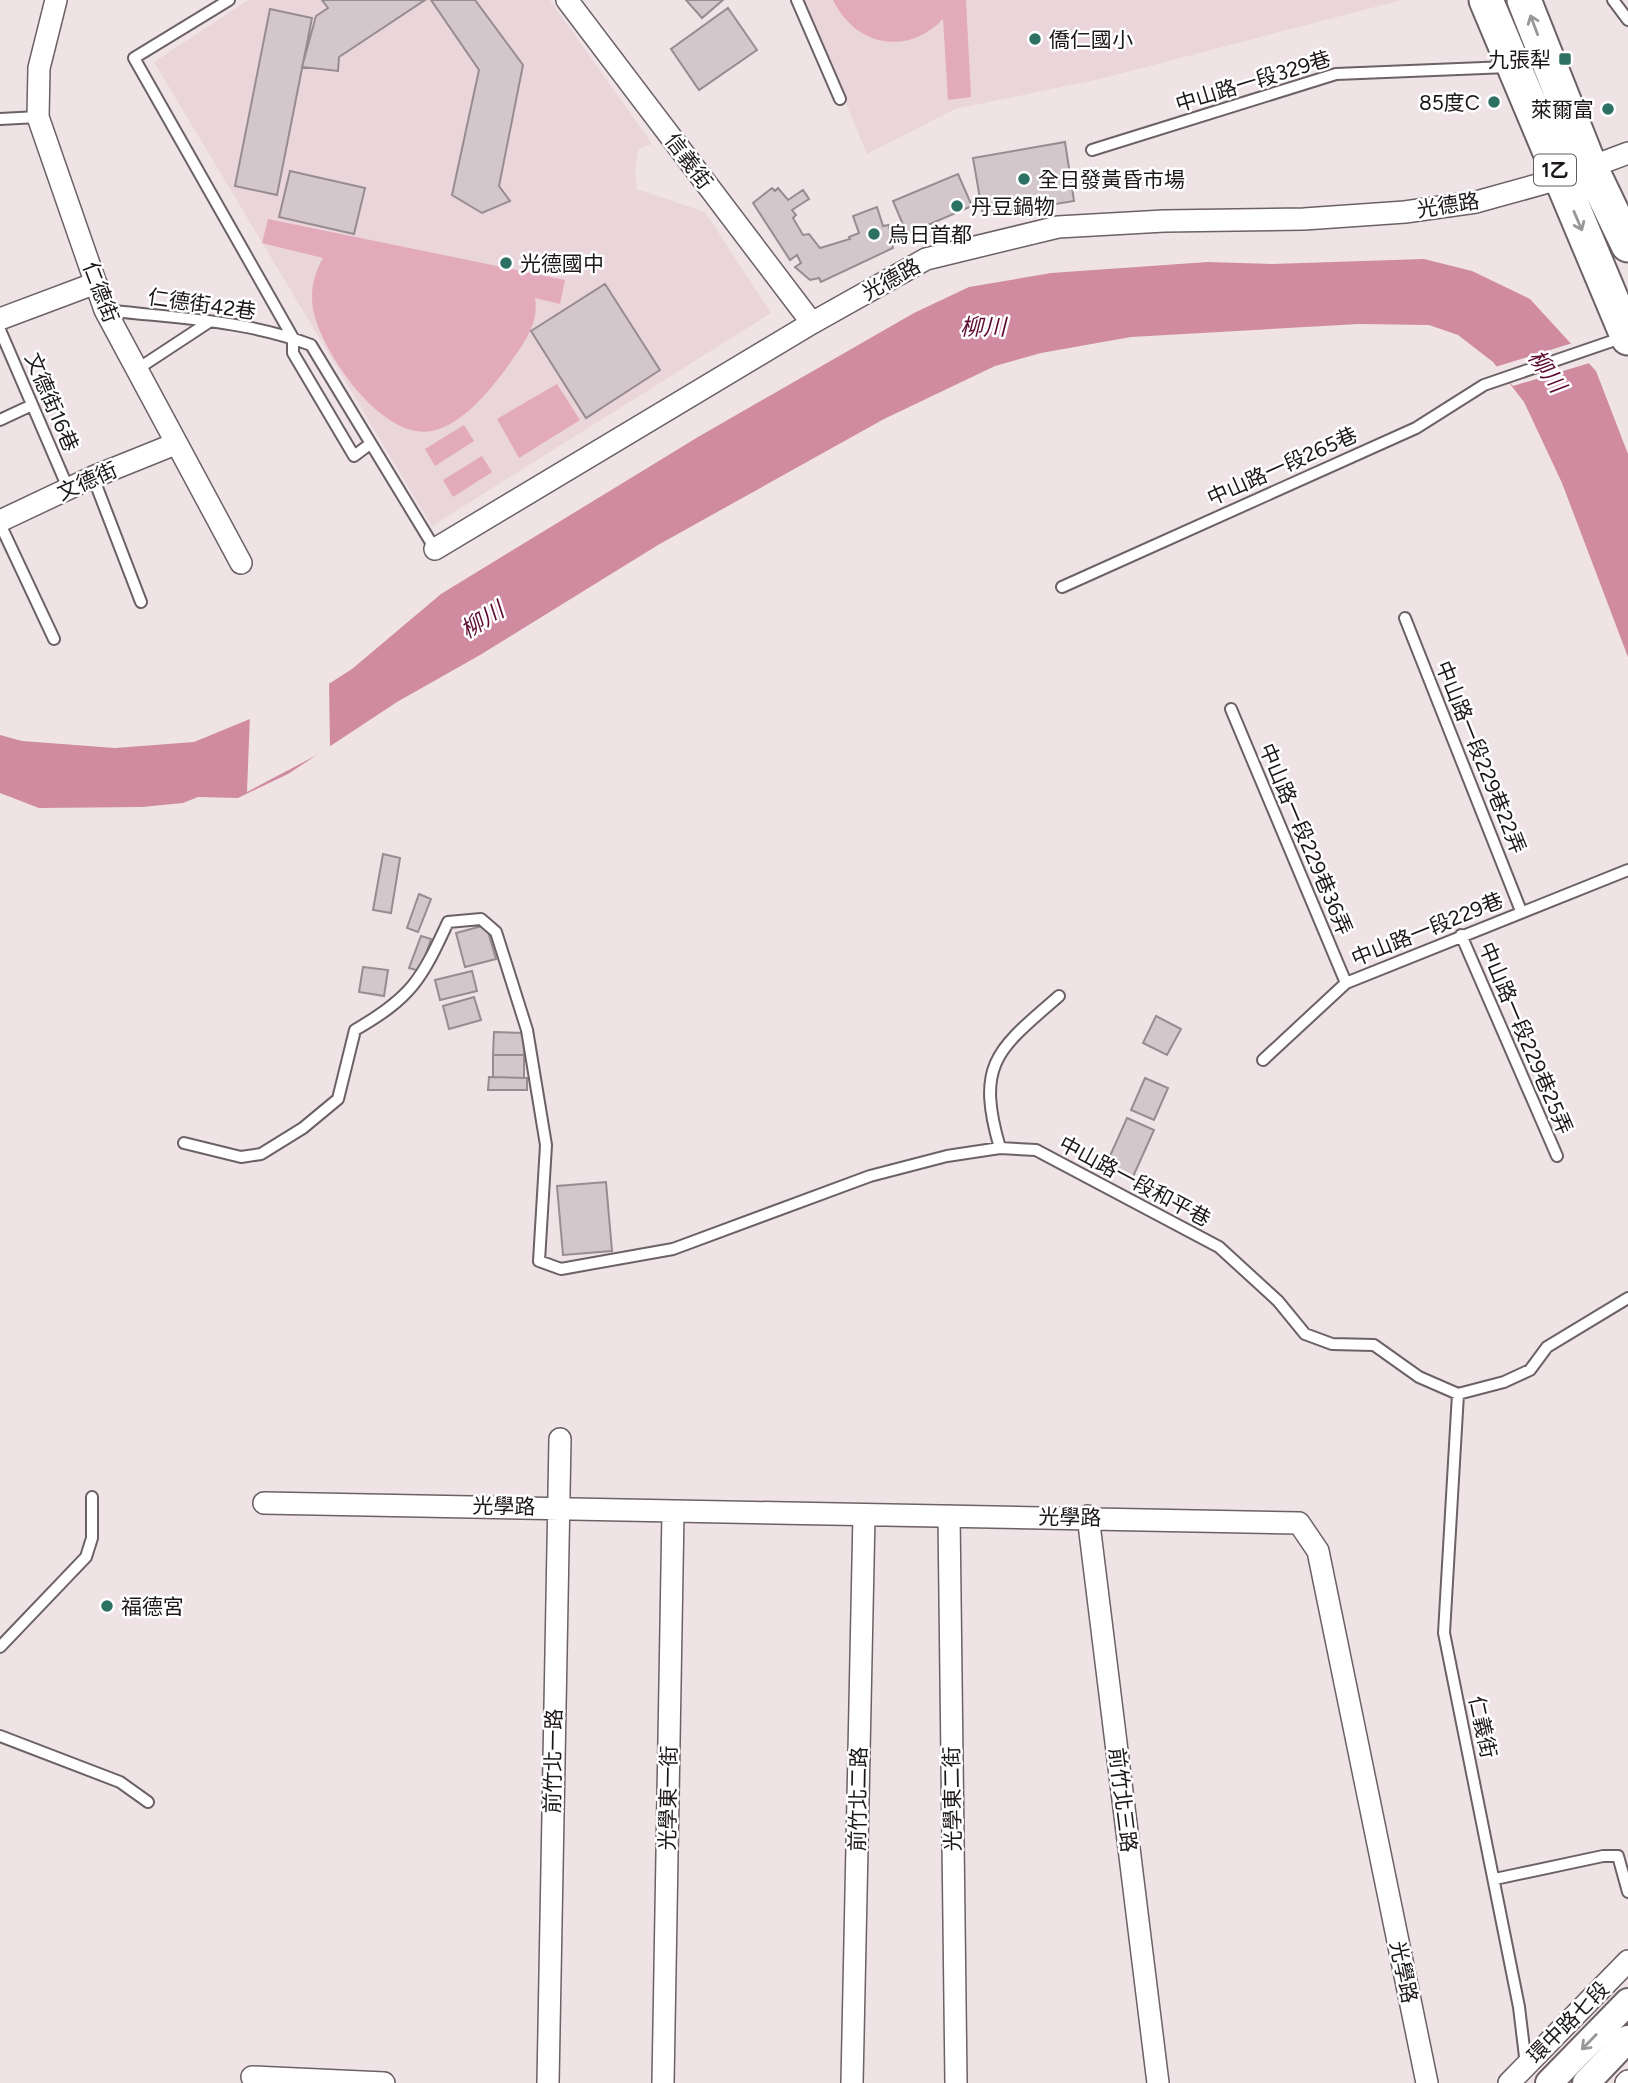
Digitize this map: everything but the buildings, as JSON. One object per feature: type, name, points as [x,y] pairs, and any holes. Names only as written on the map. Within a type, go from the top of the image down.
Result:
[{"type":"main road","name":"1乙","points":[[1486,0],[1513,66],[1575,172],[1628,245]]},
{"type":"main road","name":"1乙","points":[[1524,0],[1575,172],[1619,340]]},
{"type":"street","name":"仁德街","points":[[57,0],[39,68],[38,117],[105,310],[241,563]]},
{"type":"street","name":"信義街","points":[[567,0],[811,323]]},
{"type":"street","name":"光德路","points":[[435,549],[811,323],[926,259],[1058,227],[1164,220],[1304,219],[1405,212],[1476,202],[1628,153]]},
{"type":"street","points":[[0,319],[96,283]]},
{"type":"street","name":"文德街","points":[[0,522],[68,488],[175,444]]},
{"type":"street","name":"前竹北一路","points":[[548,2083],[559,1439]]},
{"type":"street","name":"光學路","points":[[264,1503],[556,1507],[673,1512],[1088,1516],[1299,1522],[1318,1551],[1427,2083]]},
{"type":"street","name":"光學東一街","points":[[663,2083],[673,1512]]},
{"type":"street","name":"前竹北二路","points":[[852,2083],[864,1515]]},
{"type":"street","name":"光學東二街","points":[[948,1516],[956,2083]]},
{"type":"street","name":"前竹北三路","points":[[1088,1516],[1158,2083]]},
{"type":"street","name":"環中路七段","points":[[1509,2083],[1628,1961]]},
{"type":"street","points":[[1549,2083],[1628,2002]]},
{"type":"street","points":[[1586,2083],[1628,2039]]},
{"type":"street","points":[[253,2077],[384,2083]]},
{"type":"lane","points":[[229,0],[134,58],[293,338],[293,353],[354,456],[370,444]]},
{"type":"lane","points":[[797,0],[840,99]]},
{"type":"lane","points":[[1613,0],[1628,20]]},
{"type":"lane","name":"中山路一段329巷","points":[[1092,150],[1336,74],[1513,66]]},
{"type":"lane","points":[[0,119],[38,117]]},
{"type":"lane","name":"仁德街42巷","points":[[105,310],[209,322],[293,338]]},
{"type":"lane","points":[[136,370],[209,322]]},
{"type":"lane","name":"文德街16巷","points":[[0,330],[68,488]]},
{"type":"lane","points":[[293,338],[311,345],[435,549]]},
{"type":"lane","name":"中山路一段265巷","points":[[1062,587],[1416,428],[1484,385],[1619,340]]},
{"type":"lane","points":[[0,420],[32,405]]},
{"type":"lane","points":[[93,477],[141,602]]},
{"type":"lane","points":[[0,522],[54,639]]},
{"type":"lane","name":"中山路一段229巷22弄","points":[[1405,618],[1521,911]]},
{"type":"lane","name":"中山路一段229巷36弄","points":[[1231,709],[1346,983]]},
{"type":"lane","name":"中山路一段229巷","points":[[1263,1060],[1346,983],[1628,870]]},
{"type":"lane","name":"中山路一段和平巷","points":[[184,1143],[241,1157],[261,1154],[303,1128],[338,1099],[355,1030],[390,1010],[423,976],[449,922],[481,919],[496,932],[527,1030],[545,1145],[539,1261],[561,1269],[673,1249],[870,1176],[947,1156],[1000,1148],[1036,1150],[1219,1247],[1278,1301],[1306,1334],[1332,1344],[1374,1345],[1419,1377],[1458,1394]]},
{"type":"lane","name":"中山路一段229巷25弄","points":[[1461,935],[1557,1156]]},
{"type":"lane","points":[[1000,1148],[989,1109],[990,1075],[1010,1038],[1059,996]]},
{"type":"lane","points":[[1458,1394],[1504,1382],[1530,1370],[1547,1347],[1628,1298]]},
{"type":"lane","name":"仁義街","points":[[1458,1394],[1444,1633],[1519,2007],[1525,2065]]},
{"type":"lane","points":[[0,1647],[86,1557],[92,1538],[92,1497]]},
{"type":"lane","points":[[0,1736],[120,1782],[148,1802]]},
{"type":"lane","points":[[1494,1879],[1604,1856],[1618,1856],[1628,1892]]},
{"type":"shaded area","name":"光德國中","points":[[248,0],[550,0],[652,144],[638,149],[635,171],[637,189],[705,212],[771,313],[432,526],[154,62]]},
{"type":"shaded area","name":"僑仁國小","points":[[803,0],[1402,0],[1100,79],[955,109],[867,154]]},
{"type":"shaded area","points":[[833,0],[966,0],[971,97],[948,100],[943,19],[929,31],[914,38],[899,42],[884,41],[855,28]]},
{"type":"shaded area","points":[[268,219],[565,280],[560,304],[535,298],[535,318],[522,345],[491,388],[464,415],[443,428],[432,431],[413,430],[393,422],[374,408],[341,369],[318,327],[313,309],[314,283],[323,258],[262,243]]},
{"type":"shaded area","points":[[557,384],[580,420],[519,458],[497,419]]},
{"type":"shaded area","points":[[464,425],[474,441],[435,466],[425,449]]},
{"type":"shaded area","points":[[482,456],[492,472],[453,497],[443,480]]},
{"type":"water","name":"柳川","points":[[1424,259],[1472,271],[1530,299],[1596,371],[1628,454],[1628,657],[1562,483],[1524,402],[1493,362],[1458,335],[1429,325],[1359,324],[1131,337],[1041,353],[995,366],[884,419],[658,545],[480,655],[397,702],[288,774],[238,798],[198,797],[183,803],[142,807],[39,808],[0,793],[0,735],[22,741],[115,748],[194,742],[316,692],[352,669],[441,594],[698,437],[914,313],[969,287],[1051,273],[1208,262],[1272,264]]},
{"type":"pier","points":[[1576,342],[1593,362],[1513,386],[1495,367]]},
{"type":"pier","points":[[329,680],[330,748],[247,792],[250,715]]},
{"type":"place","name":"僑仁國小","points":[[1035,39]]},
{"type":"place","name":"九張犁","points":[[1565,59]]},
{"type":"place","name":"85度C","points":[[1494,102]]},
{"type":"place","name":"萊爾富","points":[[1608,109]]},
{"type":"place","name":"全日發黃昏市場","points":[[1024,179]]},
{"type":"place","name":"丹豆鍋物","points":[[957,206]]},
{"type":"place","name":"烏日首都","points":[[874,234]]},
{"type":"place","name":"光德國中","points":[[506,263]]},
{"type":"place","name":"福德宮","points":[[107,1606]]}]
